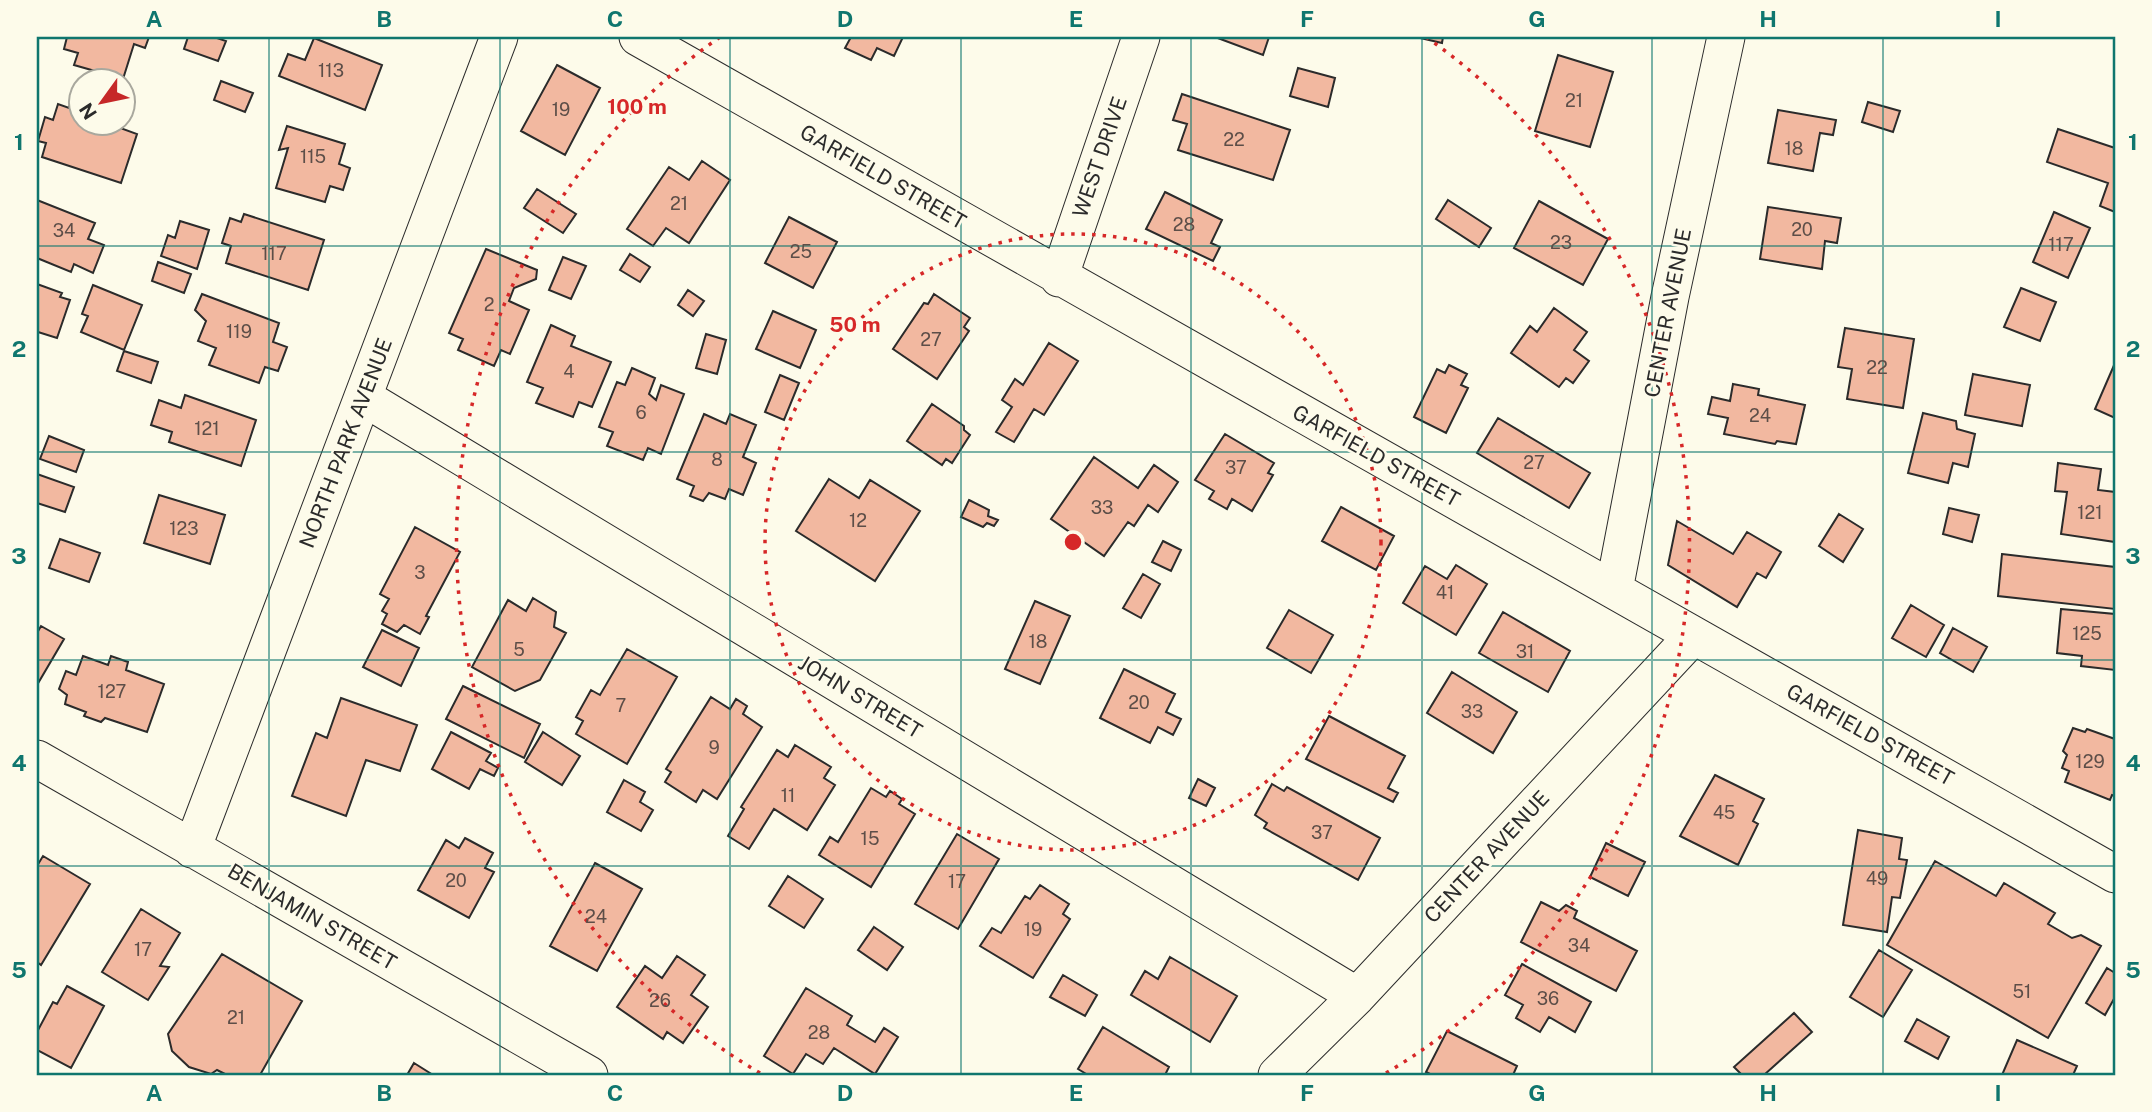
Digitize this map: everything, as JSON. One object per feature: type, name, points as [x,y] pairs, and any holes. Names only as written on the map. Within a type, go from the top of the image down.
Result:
[{"type":"street","name":"NORTH PARK AVENUE","points":[[192,849],[499,37]]},
{"type":"street","name":"GARFIELD STREET","points":[[638,37],[1059,278],[2115,874]]},
{"type":"street","name":"WEST DRIVE","points":[[1059,278],[1141,37]]},
{"type":"street","name":"CENTER AVENUE","points":[[1614,590],[1670,297],[1727,37]]},
{"type":"street","name":"JOHN STREET","points":[[363,397],[1357,996]]},
{"type":"street","name":"CENTER AVENUE","points":[[1277,1075],[1357,996],[1693,635]]},
{"type":"street","name":"BENJAMIN STREET","points":[[37,758],[589,1075]]},
{"type":"building","points":[[67,37],[149,37],[145,48],[134,44],[127,66],[78,66],[74,65],[78,53],[64,49]]},
{"type":"building","points":[[188,37],[214,37],[226,41],[218,61],[184,49]]},
{"type":"building","points":[[851,37],[903,37],[894,56],[877,48],[871,60],[845,48]]},
{"type":"building","points":[[1215,37],[1269,37],[1263,55]]},
{"type":"building","points":[[1416,37],[1443,37],[1442,43]]},
{"type":"building","points":[[314,38],[382,65],[365,110],[279,76],[288,54],[305,60]]},
{"type":"building","points":[[1558,55],[1613,72],[1590,147],[1535,131]]},
{"type":"building","points":[[557,65],[600,88],[565,155],[521,131]]},
{"type":"building","points":[[1298,68],[1335,78],[1328,107],[1290,96]]},
{"type":"building","points":[[221,81],[253,93],[245,112],[214,100]]},
{"type":"building","points":[[1182,94],[1290,130],[1273,180],[1178,150],[1187,124],[1173,120]]},
{"type":"building","points":[[1868,102],[1900,111],[1893,132],[1862,122]]},
{"type":"building","points":[[58,104],[66,107],[66,136],[137,134],[121,183],[42,157],[46,143],[38,141],[45,117],[53,120]]},
{"type":"building","points":[[1778,110],[1836,120],[1833,135],[1820,133],[1813,171],[1768,163]]},
{"type":"building","points":[[287,126],[345,144],[339,164],[350,168],[343,190],[330,186],[325,202],[276,188],[288,148],[279,150]]},
{"type":"building","points":[[2058,129],[2115,148],[2115,212],[2100,206],[2108,183],[2047,162]]},
{"type":"building","points":[[702,161],[730,180],[689,243],[666,228],[653,246],[627,229],[669,167],[689,180]]},
{"type":"building","points":[[537,189],[576,214],[563,233],[524,208]]},
{"type":"building","points":[[1165,192],[1222,220],[1211,243],[1220,247],[1213,261],[1146,229]]},
{"type":"building","points":[[37,200],[95,223],[88,239],[104,245],[93,273],[74,264],[71,272],[37,258]]},
{"type":"building","points":[[1448,200],[1491,228],[1479,247],[1436,219]]},
{"type":"building","points":[[1539,201],[1608,239],[1583,285],[1514,248]]},
{"type":"building","points":[[1768,207],[1841,218],[1837,243],[1825,241],[1822,269],[1760,259]]},
{"type":"building","points":[[2054,212],[2090,228],[2068,278],[2033,262]]},
{"type":"building","points":[[244,214],[324,240],[308,290],[226,263],[231,246],[222,243],[230,218],[241,222]]},
{"type":"building","points":[[789,217],[837,242],[813,288],[765,263]]},
{"type":"building","points":[[180,221],[209,230],[197,269],[161,256],[168,235],[175,238]]},
{"type":"building","points":[[486,249],[537,270],[536,279],[514,288],[509,301],[529,310],[510,354],[501,350],[494,366],[458,350],[463,339],[449,333]]},
{"type":"building","points":[[630,254],[650,267],[640,282],[620,270]]},
{"type":"building","points":[[563,257],[586,266],[571,299],[549,290]]},
{"type":"building","points":[[158,262],[191,274],[184,293],[152,281]]},
{"type":"building","points":[[37,284],[62,293],[60,297],[70,300],[57,338],[38,332],[37,334]]},
{"type":"building","points":[[93,285],[142,305],[124,350],[81,332],[88,316],[82,314]]},
{"type":"building","points":[[2021,288],[2056,302],[2040,341],[2004,327]]},
{"type":"building","points":[[688,290],[704,301],[693,316],[678,305]]},
{"type":"building","points":[[202,294],[279,323],[273,342],[287,347],[278,371],[265,367],[259,383],[209,365],[216,348],[198,341],[206,321],[195,310]]},
{"type":"building","points":[[934,294],[970,318],[964,327],[969,331],[937,379],[893,349],[924,303],[928,304]]},
{"type":"building","points":[[1554,308],[1587,332],[1574,350],[1589,361],[1573,383],[1566,378],[1559,387],[1511,353],[1530,326],[1537,332]]},
{"type":"building","points":[[773,311],[816,330],[800,368],[756,349]]},
{"type":"building","points":[[551,325],[575,336],[571,346],[611,362],[592,407],[579,402],[573,417],[536,403],[543,388],[527,382]]},
{"type":"building","points":[[1845,328],[1914,339],[1903,408],[1847,399],[1852,369],[1838,367]]},
{"type":"building","points":[[706,334],[726,340],[717,374],[696,368]]},
{"type":"building","points":[[1049,343],[1078,361],[1044,415],[1034,409],[1014,442],[996,432],[1012,407],[1002,400],[1015,379],[1023,385]]},
{"type":"building","points":[[124,351],[158,362],[151,383],[117,371]]},
{"type":"building","points":[[2115,363],[2115,418],[2095,409]]},
{"type":"building","points":[[1449,365],[1467,374],[1461,385],[1468,388],[1446,433],[1414,417],[1437,369],[1445,373]]},
{"type":"building","points":[[632,368],[655,378],[649,394],[656,400],[661,385],[684,394],[661,454],[648,448],[643,460],[607,446],[613,432],[599,427],[617,382],[625,385]]},
{"type":"building","points":[[1973,374],[2030,385],[2022,426],[1965,415]]},
{"type":"building","points":[[780,375],[799,383],[784,420],[765,412]]},
{"type":"building","points":[[1733,384],[1759,389],[1758,395],[1805,405],[1796,444],[1777,441],[1775,444],[1724,434],[1728,418],[1708,414],[1712,397],[1730,401]]},
{"type":"building","points":[[185,395],[256,420],[241,466],[169,442],[172,432],[151,425],[159,400],[181,408]]},
{"type":"building","points":[[932,404],[964,426],[964,430],[970,435],[952,463],[946,459],[942,465],[907,441]]},
{"type":"building","points":[[1923,413],[1956,421],[1957,429],[1975,434],[1968,467],[1953,463],[1948,483],[1908,473]]},
{"type":"building","points":[[704,414],[726,424],[730,414],[756,425],[743,457],[756,463],[743,495],[729,489],[725,499],[709,493],[703,501],[690,496],[694,486],[677,479]]},
{"type":"building","points":[[1498,418],[1590,473],[1569,508],[1477,453]]},
{"type":"building","points":[[1225,434],[1274,463],[1268,473],[1273,475],[1252,511],[1232,499],[1227,509],[1209,499],[1214,491],[1195,480]]},
{"type":"building","points":[[49,436],[84,450],[76,472],[40,459]]},
{"type":"building","points":[[1094,457],[1138,488],[1154,465],[1178,482],[1158,512],[1148,505],[1134,526],[1128,522],[1104,556],[1051,519]]},
{"type":"building","points":[[2058,463],[2101,469],[2098,490],[2115,492],[2115,542],[2061,534],[2067,492],[2055,491]]},
{"type":"building","points":[[37,474],[74,487],[65,512],[37,503]]},
{"type":"building","points":[[829,479],[859,498],[870,480],[920,511],[875,581],[796,531]]},
{"type":"building","points":[[159,495],[225,515],[210,564],[144,543]]},
{"type":"building","points":[[969,500],[989,510],[988,516],[998,520],[994,526],[987,523],[983,527],[961,517]]},
{"type":"building","points":[[1341,507],[1394,536],[1376,570],[1322,541]]},
{"type":"building","points":[[1949,508],[1979,515],[1972,542],[1943,534]]},
{"type":"building","points":[[1839,514],[1863,529],[1843,562],[1819,546]]},
{"type":"building","points":[[1677,521],[1733,554],[1747,532],[1781,552],[1766,578],[1757,573],[1737,607],[1668,565]]},
{"type":"building","points":[[415,527],[460,552],[426,616],[429,617],[420,634],[404,625],[397,632],[382,624],[387,614],[382,611],[389,599],[380,594]]},
{"type":"building","points":[[60,539],[100,553],[89,582],[49,568]]},
{"type":"building","points":[[1163,541],[1181,550],[1171,571],[1152,562]]},
{"type":"building","points":[[2002,554],[2115,567],[2115,609],[1998,596]]},
{"type":"building","points":[[1456,565],[1487,584],[1456,635],[1403,603],[1425,566],[1447,579]]},
{"type":"building","points":[[1143,574],[1160,584],[1141,618],[1123,608]]},
{"type":"building","points":[[533,598],[556,612],[554,627],[566,633],[540,680],[515,691],[472,667],[508,600],[526,611]]},
{"type":"building","points":[[1035,601],[1070,616],[1040,684],[1005,669]]},
{"type":"building","points":[[1911,605],[1944,625],[1926,657],[1892,638]]},
{"type":"building","points":[[2061,609],[2115,614],[2115,670],[2081,666],[2082,656],[2057,653]]},
{"type":"building","points":[[1289,610],[1333,635],[1311,673],[1267,648]]},
{"type":"building","points":[[1503,612],[1570,651],[1548,692],[1479,653]]},
{"type":"building","points":[[41,626],[64,639],[37,685],[37,633]]},
{"type":"building","points":[[1953,628],[1987,647],[1973,672],[1940,653]]},
{"type":"building","points":[[382,630],[419,648],[401,686],[363,667]]},
{"type":"building","points":[[627,649],[677,677],[627,764],[576,734],[583,721],[576,717],[591,690],[600,695]]},
{"type":"building","points":[[83,656],[108,665],[111,656],[128,662],[126,670],[164,684],[147,732],[105,718],[101,722],[84,716],[86,712],[65,704],[67,695],[59,689],[66,671],[76,675]]},
{"type":"building","points":[[1124,669],[1175,694],[1166,712],[1181,719],[1173,735],[1158,727],[1150,743],[1100,718]]},
{"type":"building","points":[[1452,672],[1517,712],[1493,753],[1427,713]]},
{"type":"building","points":[[463,686],[540,724],[524,758],[446,719]]},
{"type":"building","points":[[711,697],[730,709],[736,699],[747,706],[743,714],[762,727],[717,799],[703,790],[696,802],[665,782],[671,772],[666,769]]},
{"type":"building","points":[[341,698],[417,725],[400,771],[366,760],[346,816],[292,796],[316,733],[327,738]]},
{"type":"building","points":[[1329,716],[1405,756],[1388,788],[1398,793],[1393,802],[1306,759]]},
{"type":"building","points":[[2073,728],[2085,732],[2087,729],[2115,739],[2115,796],[2112,795],[2110,800],[2065,782],[2069,771],[2062,768],[2067,755],[2063,751]]},
{"type":"building","points":[[451,732],[491,753],[486,761],[498,768],[494,776],[480,769],[469,789],[432,769]]},
{"type":"building","points":[[543,732],[580,756],[562,785],[525,762]]},
{"type":"building","points":[[795,745],[831,767],[824,778],[835,785],[807,830],[774,809],[749,849],[728,836],[744,809],[741,807],[777,750],[788,757]]},
{"type":"building","points":[[1715,775],[1764,799],[1753,821],[1758,824],[1738,865],[1680,836]]},
{"type":"building","points":[[1198,779],[1215,788],[1206,806],[1189,798]]},
{"type":"building","points":[[624,780],[645,792],[640,802],[653,810],[641,831],[607,812]]},
{"type":"building","points":[[1272,784],[1284,791],[1287,787],[1380,838],[1358,880],[1264,828],[1267,823],[1255,815]]},
{"type":"building","points":[[871,788],[886,797],[890,791],[902,799],[899,804],[915,814],[871,887],[819,855],[830,837],[838,842]]},
{"type":"building","points":[[1858,830],[1902,838],[1899,859],[1907,860],[1900,898],[1892,897],[1887,932],[1843,925]]},
{"type":"building","points":[[957,834],[999,859],[958,929],[915,904]]},
{"type":"building","points":[[465,838],[493,853],[485,868],[494,872],[469,918],[418,890],[446,840],[459,848]]},
{"type":"building","points":[[1606,843],[1645,862],[1628,896],[1590,877]]},
{"type":"building","points":[[43,856],[90,884],[41,965],[37,962],[37,866]]},
{"type":"building","points":[[1935,861],[1996,896],[2004,883],[2055,913],[2048,924],[2072,938],[2081,935],[2101,946],[2048,1038],[1887,945]]},
{"type":"building","points":[[595,863],[642,889],[597,971],[550,946]]},
{"type":"building","points":[[788,876],[823,899],[804,928],[769,906]]},
{"type":"building","points":[[1040,885],[1069,904],[1063,914],[1070,919],[1033,978],[980,946],[992,928],[1001,933],[1025,896],[1030,899]]},
{"type":"building","points":[[1541,902],[1559,911],[1566,905],[1577,911],[1574,918],[1637,951],[1616,991],[1521,942]]},
{"type":"building","points":[[141,909],[180,933],[160,966],[169,967],[148,1000],[102,972]]},
{"type":"building","points":[[874,927],[903,947],[887,970],[858,950]]},
{"type":"building","points":[[1879,950],[1912,970],[1883,1017],[1850,997]]},
{"type":"building","points":[[222,954],[302,1001],[260,1075],[227,1075],[217,1070],[211,1074],[189,1067],[172,1051],[168,1034]]},
{"type":"building","points":[[677,956],[705,975],[691,995],[708,1007],[683,1043],[667,1032],[663,1039],[617,1007],[645,966],[662,978]]},
{"type":"building","points":[[1170,957],[1237,996],[1210,1042],[1131,995],[1145,971],[1158,979]]},
{"type":"building","points":[[1522,964],[1591,1002],[1575,1032],[1549,1017],[1540,1032],[1516,1018],[1523,1005],[1505,995]]},
{"type":"building","points":[[2107,968],[2115,973],[2115,997],[2105,1015],[2086,1003]]},
{"type":"building","points":[[1063,975],[1097,995],[1085,1016],[1050,997]]},
{"type":"building","points":[[67,986],[104,1006],[71,1068],[37,1050],[37,1032],[53,1002],[57,1004]]},
{"type":"building","points":[[806,988],[852,1016],[847,1025],[875,1042],[884,1028],[898,1037],[875,1074],[834,1048],[823,1064],[806,1054],[793,1074],[764,1056]]},
{"type":"building","points":[[1794,1013],[1812,1032],[1764,1075],[1742,1075],[1734,1067]]},
{"type":"building","points":[[1917,1019],[1949,1037],[1938,1059],[1905,1041]]},
{"type":"building","points":[[1103,1027],[1169,1067],[1165,1075],[1088,1075],[1078,1069]]},
{"type":"building","points":[[1447,1031],[1517,1066],[1513,1075],[1432,1075],[1426,1072]]},
{"type":"building","points":[[2017,1040],[2077,1066],[2073,1075],[2002,1075]]},
{"type":"building","points":[[414,1063],[433,1075],[407,1075]]}]
